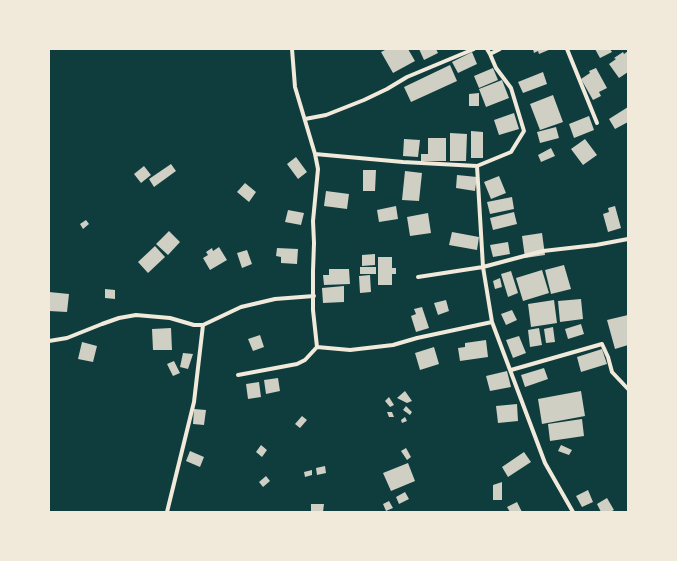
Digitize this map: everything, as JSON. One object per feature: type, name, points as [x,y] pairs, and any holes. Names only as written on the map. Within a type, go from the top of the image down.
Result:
[{"type":"street","points":[[292,49],[295,87],[318,169],[313,221],[313,310],[318,347]]},
{"type":"street","points":[[305,119],[326,115],[364,100],[407,77],[474,49]]},
{"type":"street","points":[[315,154],[403,162],[477,166],[511,152],[524,131],[511,88],[496,68],[487,49]]},
{"type":"street","points":[[490,54],[500,49]]},
{"type":"street","points":[[567,49],[597,123]]},
{"type":"street","points":[[477,166],[483,267],[492,322],[545,463],[573,512]]},
{"type":"street","points":[[418,277],[483,267],[543,251],[596,245],[628,239]]},
{"type":"street","points":[[49,341],[67,338],[119,318],[136,315],[170,318],[194,325],[204,325],[241,307],[275,299],[314,296]]},
{"type":"street","points":[[318,347],[350,350],[393,345],[417,338],[492,322]]},
{"type":"street","points":[[167,512],[194,402],[204,325]]},
{"type":"street","points":[[511,370],[602,344],[608,357],[612,372],[628,389]]},
{"type":"street","points":[[238,375],[297,364],[305,360],[318,347]]},
{"type":"building","points":[[387,49],[408,49],[415,61],[393,73],[381,52]]},
{"type":"building","points":[[419,49],[436,49],[438,53],[424,60]]},
{"type":"building","points":[[533,49],[551,49],[539,54],[538,51],[534,53]]},
{"type":"building","points":[[595,49],[610,49],[612,52],[600,58]]},
{"type":"building","points":[[628,51],[628,72],[619,78],[609,64],[616,59],[614,58],[623,52],[624,54]]},
{"type":"building","points":[[472,52],[477,64],[458,73],[452,62]]},
{"type":"building","points":[[450,65],[457,81],[411,102],[404,87]]},
{"type":"building","points":[[493,68],[498,80],[479,88],[474,76]]},
{"type":"building","points":[[596,68],[607,88],[599,92],[601,96],[593,100],[581,79],[590,73],[589,71]]},
{"type":"building","points":[[543,72],[547,84],[523,93],[518,82]]},
{"type":"building","points":[[502,80],[509,98],[486,107],[479,89]]},
{"type":"building","points":[[479,93],[479,106],[469,106],[469,94]]},
{"type":"building","points":[[553,95],[563,122],[540,130],[530,104]]},
{"type":"building","points":[[628,107],[628,122],[615,129],[609,119]]},
{"type":"building","points":[[514,113],[519,129],[499,135],[494,120]]},
{"type":"building","points":[[589,116],[594,130],[574,138],[569,124]]},
{"type":"building","points":[[556,127],[559,138],[540,143],[537,132]]},
{"type":"building","points":[[471,131],[483,132],[483,158],[471,158]]},
{"type":"building","points":[[450,133],[467,134],[466,161],[450,161]]},
{"type":"building","points":[[428,138],[446,138],[446,161],[421,161],[421,154],[428,154]]},
{"type":"building","points":[[404,139],[420,140],[418,157],[403,156]]},
{"type":"building","points":[[585,139],[597,155],[583,165],[571,149]]},
{"type":"building","points":[[551,148],[555,156],[541,162],[538,155]]},
{"type":"building","points":[[296,157],[307,172],[298,179],[287,164]]},
{"type":"building","points":[[171,164],[176,171],[154,187],[149,179]]},
{"type":"building","points":[[144,166],[151,175],[141,183],[134,174]]},
{"type":"building","points":[[363,170],[376,170],[375,191],[363,191]]},
{"type":"building","points":[[405,171],[422,173],[419,201],[402,200]]},
{"type":"building","points":[[457,175],[477,177],[475,191],[456,188]]},
{"type":"building","points":[[499,176],[506,193],[491,199],[484,182]]},
{"type":"building","points":[[245,183],[256,192],[249,202],[237,192]]},
{"type":"building","points":[[326,191],[349,194],[347,209],[324,206]]},
{"type":"building","points":[[512,197],[514,209],[490,214],[487,202]]},
{"type":"building","points":[[396,206],[398,219],[379,222],[377,210]]},
{"type":"building","points":[[615,206],[621,228],[608,232],[603,214],[609,212],[608,208]]},
{"type":"building","points":[[288,210],[304,213],[301,225],[285,222]]},
{"type":"building","points":[[514,212],[517,224],[493,230],[490,218]]},
{"type":"building","points":[[428,213],[431,233],[410,236],[407,217]]},
{"type":"building","points":[[86,220],[89,224],[83,229],[80,224]]},
{"type":"building","points":[[169,231],[180,242],[168,255],[156,244]]},
{"type":"building","points":[[452,232],[479,237],[477,250],[449,245]]},
{"type":"building","points":[[542,233],[545,255],[525,258],[522,236]]},
{"type":"building","points":[[508,242],[510,254],[493,257],[490,245]]},
{"type":"building","points":[[155,246],[165,257],[148,273],[138,262]]},
{"type":"building","points":[[219,247],[227,260],[210,270],[203,258],[208,255],[206,252],[212,248],[213,251]]},
{"type":"building","points":[[277,248],[298,249],[297,264],[281,263],[281,257],[276,256]]},
{"type":"building","points":[[247,250],[252,264],[242,268],[237,253]]},
{"type":"building","points":[[375,254],[375,265],[362,266],[362,255]]},
{"type":"building","points":[[378,257],[392,257],[392,268],[396,268],[396,274],[392,274],[392,285],[378,285]]},
{"type":"building","points":[[564,265],[571,289],[551,294],[545,270]]},
{"type":"building","points":[[360,267],[376,267],[376,274],[360,274]]},
{"type":"building","points":[[329,269],[349,269],[350,284],[324,285],[323,275],[329,275]]},
{"type":"building","points":[[542,270],[549,293],[523,301],[516,278]]},
{"type":"building","points":[[511,271],[518,293],[508,297],[501,274]]},
{"type":"building","points":[[370,275],[371,292],[360,293],[359,276]]},
{"type":"building","points":[[500,278],[502,287],[495,289],[493,281]]},
{"type":"building","points":[[344,286],[344,302],[323,303],[322,288]]},
{"type":"building","points":[[105,289],[115,290],[115,299],[105,298]]},
{"type":"building","points":[[49,292],[69,294],[67,312],[49,311]]},
{"type":"building","points":[[581,299],[583,319],[560,322],[558,301]]},
{"type":"building","points":[[446,300],[449,311],[438,315],[434,303]]},
{"type":"building","points":[[554,300],[557,323],[531,327],[528,304]]},
{"type":"building","points":[[422,307],[429,328],[416,332],[411,316],[416,314],[414,309]]},
{"type":"building","points":[[512,310],[517,320],[506,325],[501,314]]},
{"type":"building","points":[[628,315],[628,345],[615,349],[607,320]]},
{"type":"building","points":[[581,324],[584,334],[568,339],[565,329]]},
{"type":"building","points":[[553,327],[555,342],[546,343],[544,329]]},
{"type":"building","points":[[171,328],[172,350],[153,350],[152,329]]},
{"type":"building","points":[[539,328],[542,345],[530,347],[528,330]]},
{"type":"building","points":[[260,335],[264,347],[253,351],[248,339]]},
{"type":"building","points":[[519,336],[526,353],[513,358],[506,340]]},
{"type":"building","points":[[486,340],[488,357],[460,361],[458,348],[465,347],[465,343]]},
{"type":"building","points":[[82,342],[97,346],[93,362],[78,359]]},
{"type":"building","points":[[434,347],[439,364],[420,370],[415,353]]},
{"type":"building","points":[[602,349],[607,364],[581,372],[577,357]]},
{"type":"building","points":[[183,353],[193,354],[188,369],[180,367]]},
{"type":"building","points":[[174,361],[180,373],[173,376],[167,364]]},
{"type":"building","points":[[544,368],[548,379],[525,387],[521,375]]},
{"type":"building","points":[[507,371],[511,387],[490,391],[486,376]]},
{"type":"building","points":[[278,378],[280,391],[266,394],[264,380]]},
{"type":"building","points":[[259,382],[261,397],[248,399],[246,384]]},
{"type":"building","points":[[405,391],[412,401],[407,403],[397,398]]},
{"type":"building","points":[[581,391],[585,416],[542,424],[538,399]]},
{"type":"building","points":[[389,397],[394,405],[390,407],[385,401]]},
{"type":"building","points":[[517,404],[518,421],[498,423],[496,406]]},
{"type":"building","points":[[406,406],[412,412],[410,415],[403,410]]},
{"type":"building","points":[[194,409],[206,410],[204,425],[193,424]]},
{"type":"building","points":[[387,412],[392,412],[394,417],[389,417]]},
{"type":"building","points":[[302,416],[307,420],[300,428],[295,424]]},
{"type":"building","points":[[405,417],[407,421],[402,423],[401,420]]},
{"type":"building","points":[[582,419],[584,436],[550,441],[548,424]]},
{"type":"building","points":[[261,445],[267,450],[262,457],[256,452]]},
{"type":"building","points":[[561,445],[572,450],[569,455],[558,451]]},
{"type":"building","points":[[406,448],[411,457],[407,460],[401,451]]},
{"type":"building","points":[[190,451],[204,457],[200,467],[186,461]]},
{"type":"building","points":[[524,452],[531,462],[508,477],[502,467]]},
{"type":"building","points":[[408,463],[415,481],[391,491],[383,473]]},
{"type":"building","points":[[325,466],[326,473],[317,475],[316,468]]},
{"type":"building","points":[[312,470],[312,475],[305,477],[304,472]]},
{"type":"building","points":[[266,476],[270,481],[263,487],[259,482]]},
{"type":"building","points":[[502,482],[502,500],[493,500],[493,485]]},
{"type":"building","points":[[588,490],[593,502],[582,507],[576,496]]},
{"type":"building","points":[[405,492],[409,499],[399,504],[396,497]]},
{"type":"building","points":[[607,498],[614,510],[610,512],[601,512],[597,504]]},
{"type":"building","points":[[389,501],[393,508],[386,511],[383,504]]},
{"type":"building","points":[[517,502],[522,512],[510,512],[507,507]]},
{"type":"building","points":[[311,504],[324,504],[323,512],[311,512]]}]
